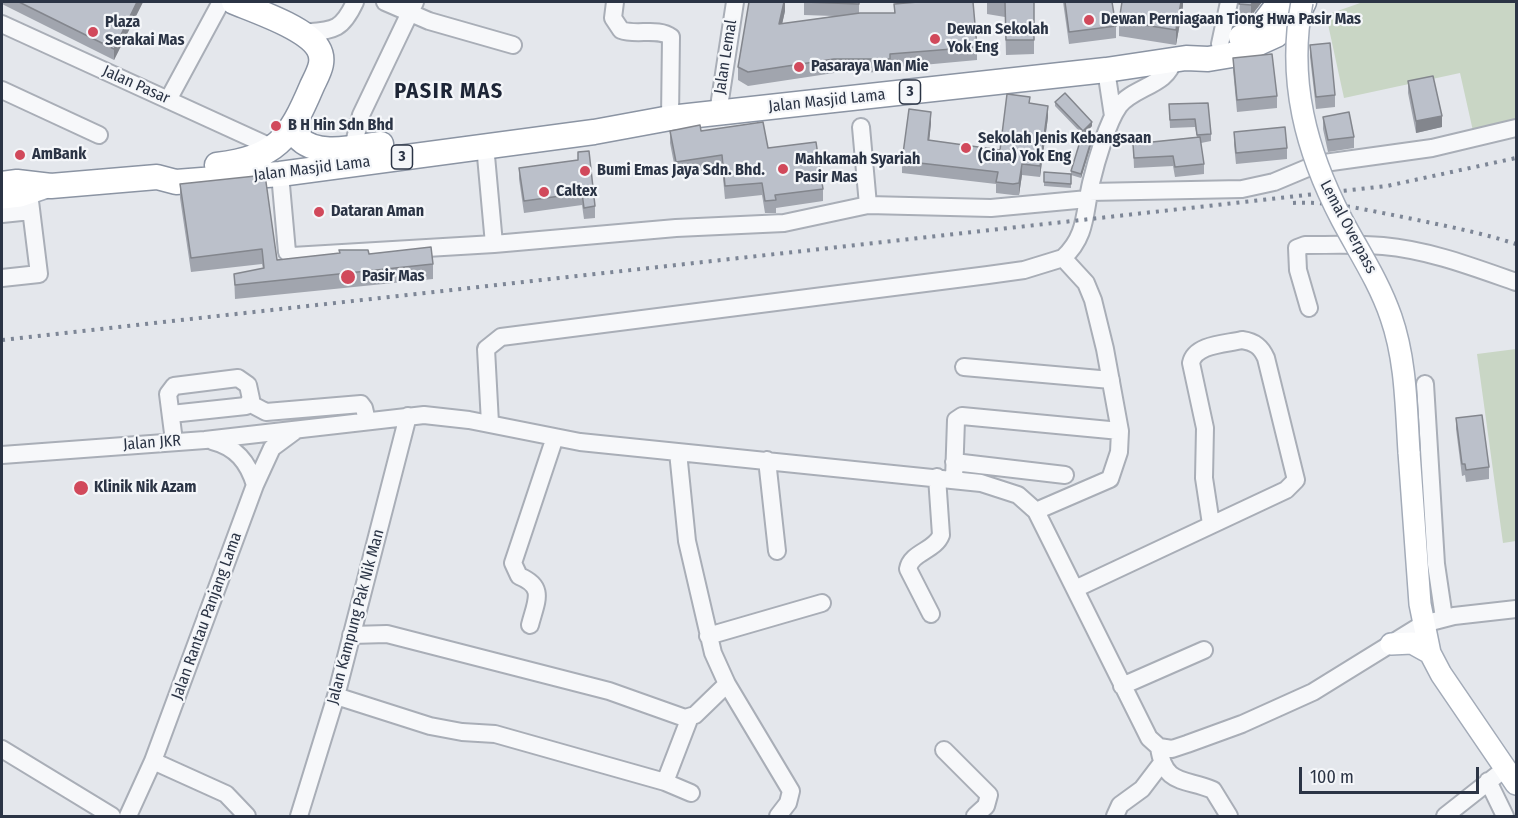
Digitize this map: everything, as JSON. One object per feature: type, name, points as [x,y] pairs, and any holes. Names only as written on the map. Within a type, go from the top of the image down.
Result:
[{"type":"highway","name":"3","points":[[234,2],[302,33],[317,47],[322,63],[296,124]]},
{"type":"highway","name":"Jalan Masjid Lama","points":[[1180,59],[1244,37],[1260,28],[1280,2]]},
{"type":"highway","name":"Jalan Masjid Lama","points":[[296,124],[298,137],[310,147],[353,147],[646,121],[1106,70],[1180,59],[1208,59],[1232,55],[1276,35],[1297,16],[1303,2]]},
{"type":"highway","name":"Jalan Masjid Lama","points":[[22,192],[156,177],[175,168],[246,161],[271,147],[296,124]]},
{"type":"highway","name":"Jalan Masjid Lama","points":[[156,177],[176,182],[280,174],[485,146],[566,129]]},
{"type":"main road","name":"Lemal Overpass","points":[[1303,2],[1295,64],[1298,97],[1308,142],[1329,194],[1380,287],[1398,336],[1402,359],[1423,624],[1430,653],[1441,674],[1513,776]]},
{"type":"main road","points":[[1390,644],[1412,643],[1430,653]]},
{"type":"street","points":[[168,100],[220,2]]},
{"type":"street","points":[[302,33],[336,29],[347,19],[355,2]]},
{"type":"street","points":[[385,2],[412,7],[458,30],[513,45]]},
{"type":"street","points":[[615,2],[613,18],[621,30],[628,33],[664,33],[671,37],[670,118]]},
{"type":"street","name":"Jalan Lemal","points":[[718,113],[735,2]]},
{"type":"street","points":[[1220,44],[1229,2]]},
{"type":"street","points":[[1310,2],[1302,49],[1302,94],[1317,164]]},
{"type":"street","points":[[353,147],[361,115],[412,7]]},
{"type":"street","name":"Jalan Pasar","points":[[2,24],[271,147]]},
{"type":"street","points":[[1276,35],[1292,36],[1302,49]]},
{"type":"street","points":[[490,423],[486,349],[501,338],[1024,270],[1063,258],[1074,248],[1085,226],[1089,196],[1113,116],[1132,94],[1154,84],[1180,59]]},
{"type":"street","points":[[1106,70],[1113,116]]},
{"type":"street","points":[[2,90],[99,135]]},
{"type":"street","points":[[861,127],[868,205]]},
{"type":"street","points":[[280,174],[287,252],[292,256],[494,244],[676,228],[784,223],[868,205],[991,207],[1089,196],[1242,189],[1275,182],[1317,164],[1432,148],[1516,128]]},
{"type":"street","points":[[485,146],[494,244]]},
{"type":"street","points":[[2,214],[22,192]]},
{"type":"street","points":[[2,278],[39,274],[22,192]]},
{"type":"street","points":[[1309,308],[1298,270],[1298,248],[1305,245],[1382,246],[1407,249],[1448,259],[1516,282]]},
{"type":"street","points":[[1036,511],[1110,479],[1119,452],[1120,431],[1093,300],[1078,272],[1063,258]]},
{"type":"street","points":[[1075,589],[1286,490],[1297,476],[1266,358],[1258,346],[1249,341],[1242,340],[1201,350],[1192,357],[1191,363],[1205,428],[1204,478],[1211,524]]},
{"type":"street","points":[[964,367],[1111,380]]},
{"type":"street","points":[[174,441],[168,394],[174,386],[238,378],[248,385],[249,403]]},
{"type":"street","points":[[1425,384],[1436,564],[1444,618]]},
{"type":"street","points":[[171,414],[242,406],[249,403]]},
{"type":"street","points":[[249,403],[266,412],[361,404],[367,421]]},
{"type":"street","name":"Jalan JKR","points":[[2,456],[205,440],[408,416],[442,416],[490,423],[555,437],[678,452],[949,473]]},
{"type":"street","name":"Jalan Kampung Pak Nik Man","points":[[299,816],[336,696],[408,416]]},
{"type":"street","points":[[930,614],[908,569],[912,560],[939,540],[941,535],[956,420],[962,416],[1120,431]]},
{"type":"street","name":"Jalan Rantau Panjang Lama","points":[[128,816],[153,761],[255,485],[272,448],[286,436],[301,428]]},
{"type":"street","points":[[530,625],[537,600],[536,588],[530,580],[519,576],[513,563],[555,437]]},
{"type":"street","points":[[205,440],[226,445],[242,458],[250,469],[255,485]]},
{"type":"street","points":[[678,452],[686,531],[708,636],[727,684],[789,784],[791,797],[778,816]]},
{"type":"street","points":[[767,460],[777,551]]},
{"type":"street","points":[[949,473],[1065,475]]},
{"type":"street","points":[[949,473],[1001,487],[1018,495],[1036,511],[1149,738],[1181,782],[1213,790],[1229,816]]},
{"type":"street","points":[[708,636],[822,603]]},
{"type":"street","points":[[1115,816],[1120,805],[1142,789],[1160,755],[1242,724],[1313,692],[1423,624],[1444,618],[1516,609]]},
{"type":"street","points":[[351,635],[387,634],[609,691],[685,718],[690,717]]},
{"type":"street","points":[[1122,686],[1204,650]]},
{"type":"street","points":[[665,782],[690,717],[727,684]]},
{"type":"street","points":[[336,696],[430,726],[495,734],[665,782],[691,793]]},
{"type":"street","points":[[2,749],[112,816]]},
{"type":"street","points":[[945,750],[989,795],[986,806],[975,816]]},
{"type":"street","points":[[153,761],[226,794],[247,816]]},
{"type":"street","points":[[1445,816],[1488,781],[1513,776]]},
{"type":"street","points":[[1488,781],[1505,816]]},
{"type":"green space","points":[[1363,2],[1516,2],[1516,120],[1473,131],[1460,73],[1344,98],[1326,15]]},
{"type":"green space","points":[[1516,349],[1516,541],[1503,543],[1477,354]]},
{"type":"building","name":"Plaza Serakai Mas","points":[[19,2],[137,2],[114,49]]},
{"type":"building","points":[[749,2],[784,2],[779,24],[860,13],[895,13],[894,4],[973,2],[977,47],[890,54],[890,59],[834,59],[748,72],[738,67]]},
{"type":"building","points":[[804,2],[859,2],[859,4]]},
{"type":"building","points":[[1005,2],[1034,2],[1034,40],[1006,40]]},
{"type":"building","name":"Dewan Perniagaan Tiong Hwa Pasir Mas","points":[[1065,2],[1112,2],[1116,26],[1069,32]]},
{"type":"building","points":[[1122,2],[1181,2],[1176,30],[1119,21]]},
{"type":"building","points":[[1240,2],[1253,2],[1251,5],[1239,4]]},
{"type":"building","points":[[1330,43],[1335,95],[1316,97],[1310,45]]},
{"type":"building","points":[[1272,54],[1277,96],[1237,100],[1233,58]]},
{"type":"building","points":[[1433,76],[1442,116],[1416,121],[1408,81]]},
{"type":"building","points":[[1065,93],[1092,122],[1083,131],[1055,102]]},
{"type":"building","points":[[1007,94],[1030,97],[1029,103],[1048,106],[1040,166],[1022,164],[1019,183],[996,182],[998,172],[902,161],[909,109],[931,112],[928,140],[1000,150]]},
{"type":"building","points":[[1208,103],[1211,134],[1197,135],[1195,119],[1170,120],[1169,104]]},
{"type":"building","points":[[1349,112],[1354,137],[1328,140],[1323,117]]},
{"type":"building","points":[[763,122],[768,148],[816,142],[823,189],[775,195],[776,200],[765,201],[762,183],[725,186],[722,155],[676,162],[670,131],[700,125],[701,131]]},
{"type":"building","points":[[1285,127],[1287,148],[1236,153],[1234,132]]},
{"type":"building","points":[[1082,135],[1092,138],[1081,174],[1071,171]]},
{"type":"building","points":[[1200,137],[1204,164],[1175,167],[1173,156],[1134,158],[1133,144]]},
{"type":"building","points":[[589,151],[595,206],[584,208],[582,193],[524,201],[519,168],[578,160],[578,152]]},
{"type":"building","points":[[1044,172],[1071,174],[1071,184],[1044,182]]},
{"type":"building","points":[[265,175],[277,260],[340,253],[339,250],[368,250],[369,254],[431,247],[433,264],[235,285],[234,274],[264,268],[262,249],[191,258],[180,184]]},
{"type":"building","points":[[1482,415],[1489,467],[1466,470],[1465,464],[1462,464],[1456,418]]},
{"type":"railway","points":[[2,340],[1387,186],[1516,158]]},
{"type":"railway","points":[[1293,203],[1321,203],[1362,209],[1460,229],[1516,244]]},
{"type":"place","name":"Dewan Perniagaan Tiong Hwa Pasir Mas","points":[[1089,20]]},
{"type":"place","name":"Plaza Serakai Mas","points":[[93,32]]},
{"type":"place","name":"Dewan Sekolah Yok Eng","points":[[935,39]]},
{"type":"place","name":"Pasaraya Wan Mie","points":[[799,67]]},
{"type":"place","name":"B H Hin Sdn Bhd","points":[[276,126]]},
{"type":"place","name":"Sekolah Jenis Kebangsaan (Cina) Yok Eng","points":[[966,148]]},
{"type":"place","name":"AmBank","points":[[20,155]]},
{"type":"place","name":"Mahkamah Syariah Pasir Mas","points":[[783,169]]},
{"type":"place","name":"Bumi Emas Jaya Sdn. Bhd.","points":[[585,171]]},
{"type":"place","name":"Caltex","points":[[544,192]]},
{"type":"place","name":"Dataran Aman","points":[[319,212]]},
{"type":"place","name":"Pasir Mas","points":[[348,277]]},
{"type":"place","name":"Klinik Nik Azam","points":[[81,488]]},
{"type":"district","name":"PASIR MAS","points":[[449,92]]}]
